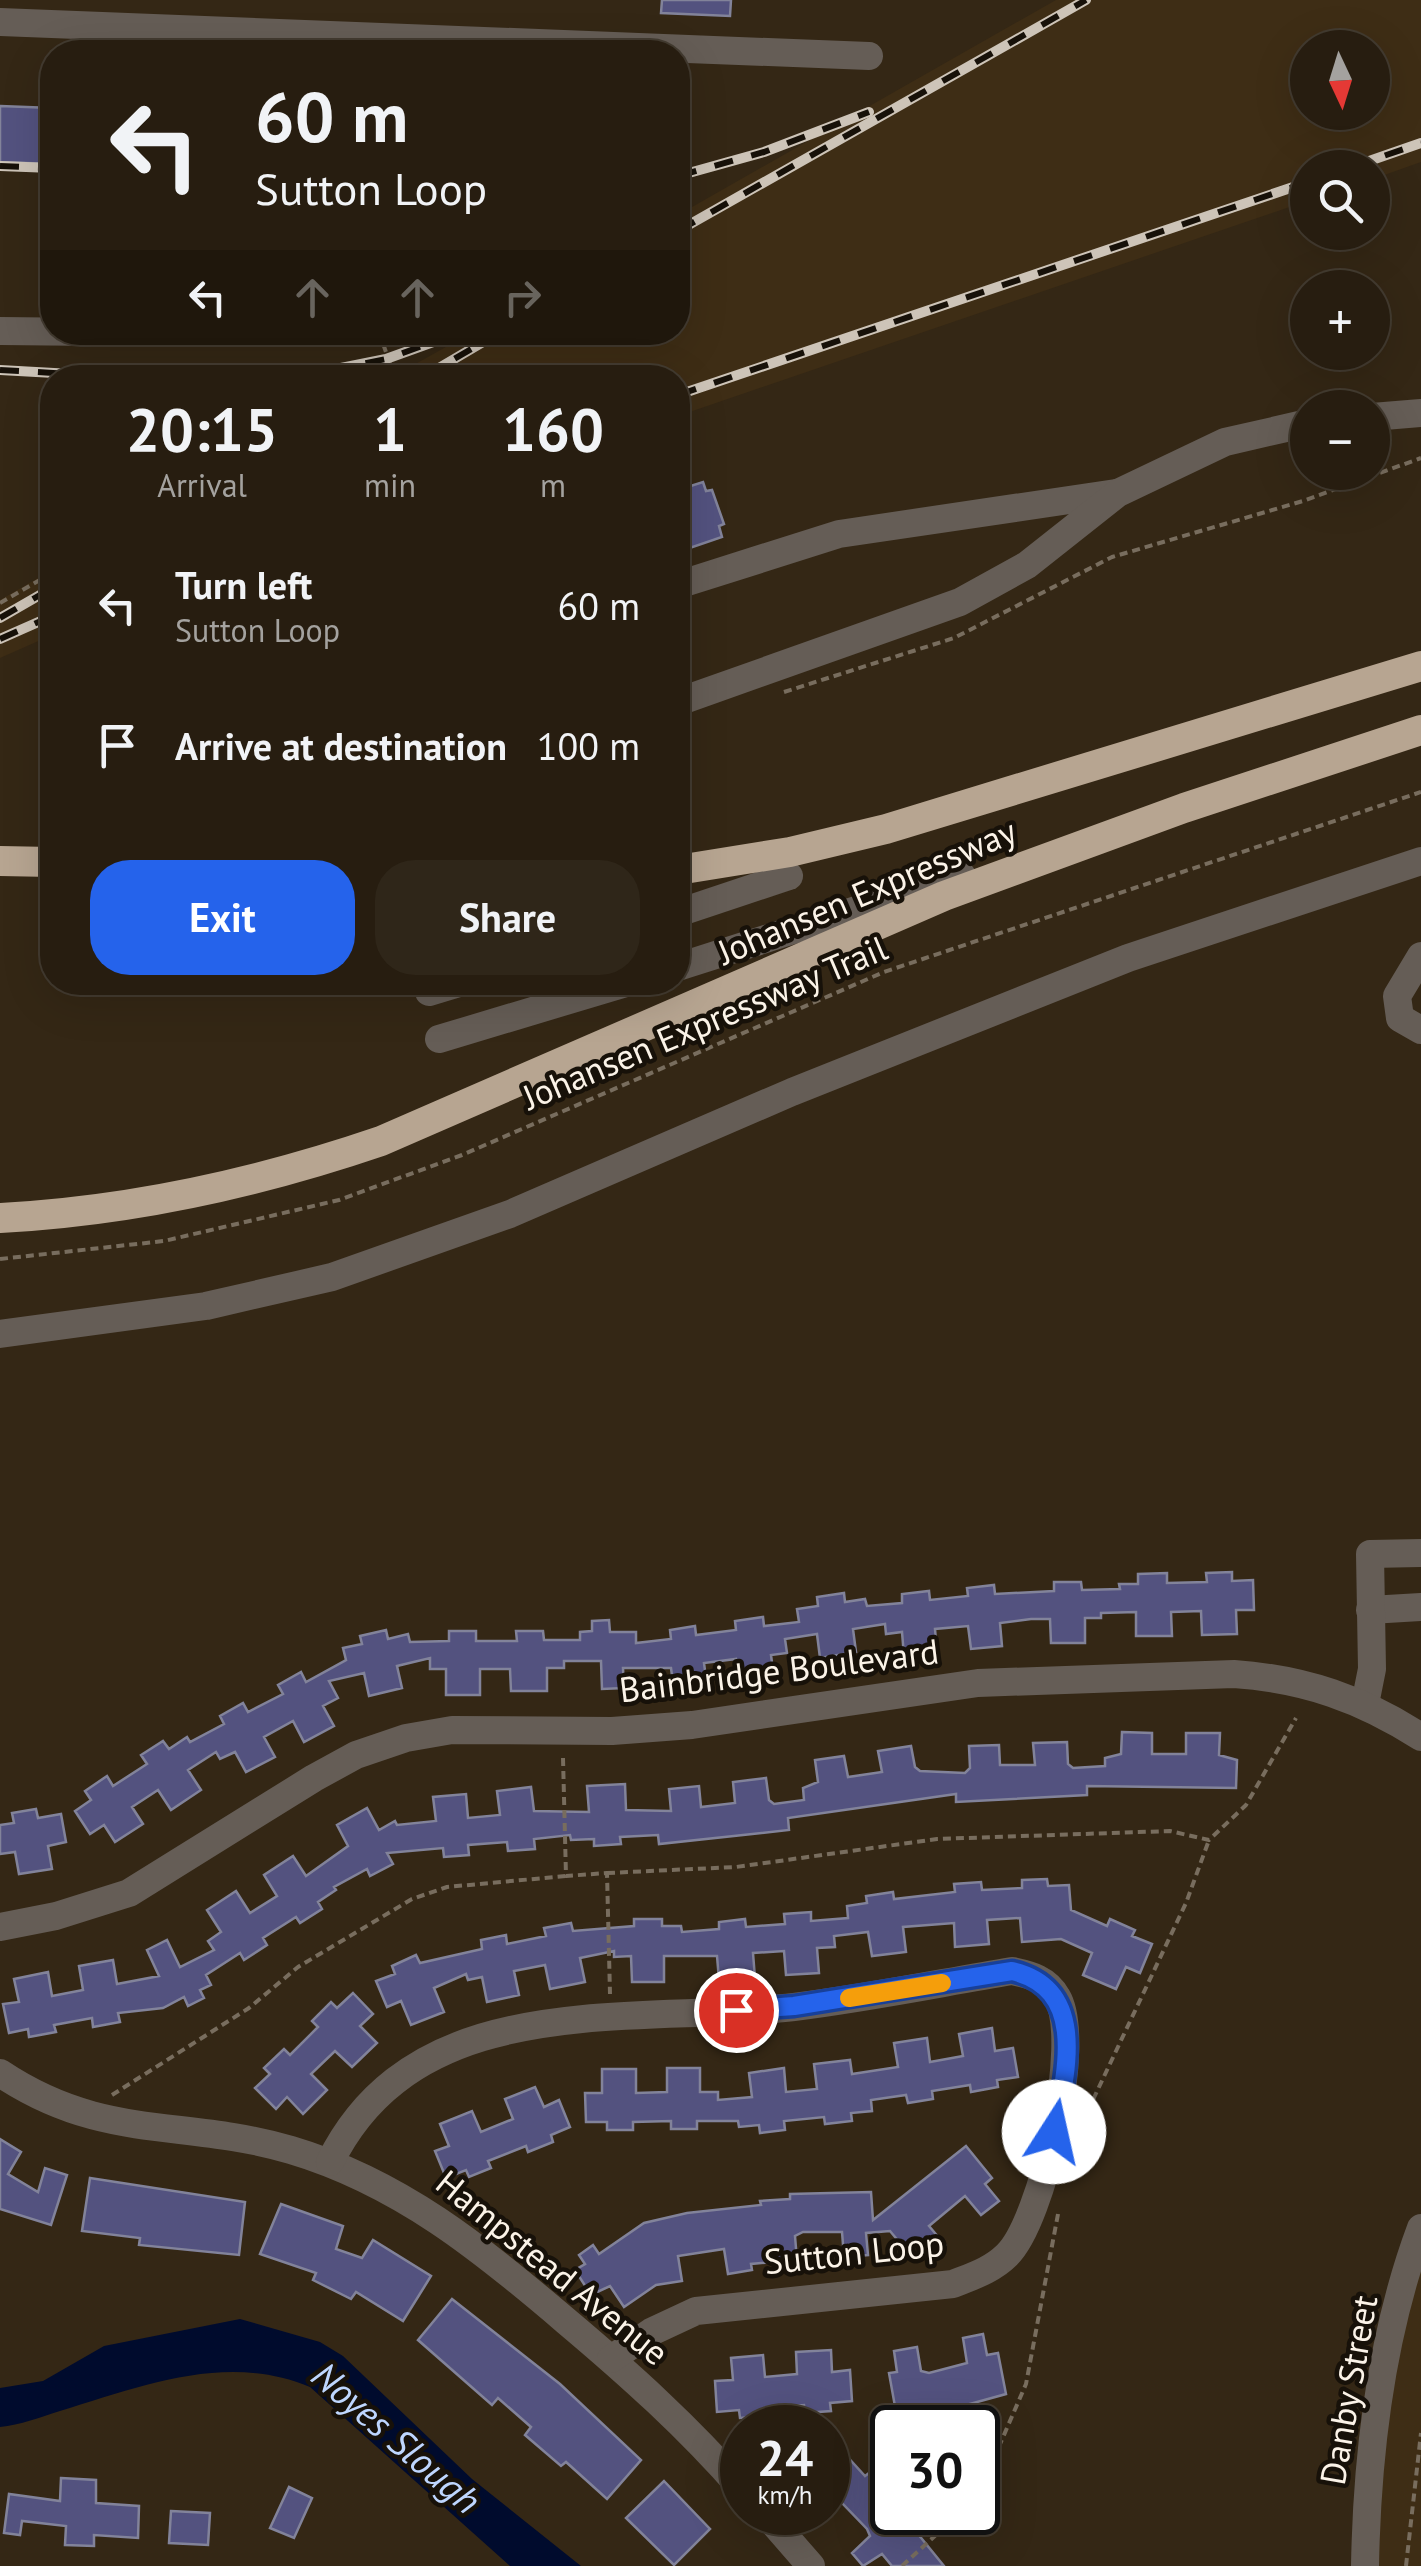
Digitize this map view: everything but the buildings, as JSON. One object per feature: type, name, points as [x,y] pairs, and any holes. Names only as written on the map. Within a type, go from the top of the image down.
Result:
[{"type":"highway","name":"Johansen Expressway","points":[[690,868],[790,852],[886,830],[1421,666]]},
{"type":"highway","name":"Johansen Expressway","points":[[0,1218],[172,1197],[296,1168],[381,1141],[944,896],[1184,808],[1421,730]]},
{"type":"highway","points":[[0,862],[40,862]]},
{"type":"street","points":[[0,22],[167,40]]},
{"type":"street","points":[[690,52],[870,56]]},
{"type":"street","points":[[0,332],[40,332]]},
{"type":"street","points":[[1390,416],[1421,413]]},
{"type":"street","points":[[690,698],[960,602],[1027,565],[1118,493],[1225,442],[1290,427]]},
{"type":"street","points":[[690,581],[839,534],[1118,493]]},
{"type":"street","points":[[690,963],[1184,808]]},
{"type":"street","points":[[0,1334],[206,1306],[332,1277],[510,1214],[792,1092],[1128,958],[1421,861]]},
{"type":"street","points":[[690,909],[789,876]]},
{"type":"street","points":[[1421,956],[1397,996],[1400,1018],[1421,1030]]},
{"type":"street","points":[[439,1039],[586,995]]},
{"type":"street","points":[[1365,1704],[1372,1669],[1370,1554],[1421,1553]]},
{"type":"street","points":[[1370,1610],[1421,1608]]},
{"type":"street","name":"Bainbridge Boulevard","points":[[0,1926],[56,1916],[129,1893],[356,1755],[406,1738],[452,1730],[612,1731],[692,1725],[978,1683],[1276,1677],[1327,1689],[1365,1704],[1421,1738]]},
{"type":"street","name":"Sutton Loop","points":[[330,2162],[345,2131],[371,2098],[403,2074],[492,2034],[610,2014],[794,2006],[1012,1971],[1039,1977],[1057,1995],[1066,2018],[1062,2094],[1028,2225],[1008,2254],[984,2272],[953,2284],[696,2311],[651,2332],[611,2359]]},
{"type":"street","name":"Hampstead Avenue","points":[[0,2073],[31,2094],[90,2118],[240,2139],[330,2162],[449,2224],[611,2359],[692,2432],[720,2464]]},
{"type":"street","name":"Danby Street","points":[[1366,2566],[1373,2442],[1387,2351],[1421,2228]]},
{"type":"street","points":[[784,2535],[811,2566]]},
{"type":"path","points":[[767,697],[954,638],[1112,557],[1303,501],[1421,458]]},
{"type":"path","points":[[0,604],[40,579]]},
{"type":"path","name":"Johansen Expressway Trail","points":[[0,1260],[164,1241],[339,1200],[462,1155],[884,972],[1421,792]]},
{"type":"path","points":[[1078,2136],[1186,1903],[1208,1840],[1246,1806],[1296,1718]]},
{"type":"path","points":[[563,1758],[566,1876]]},
{"type":"path","points":[[90,2118],[100,2102],[249,2008],[298,1967],[412,1899],[447,1888],[606,1872],[736,1866],[937,1840],[1170,1831],[1208,1840]]},
{"type":"path","points":[[606,1872],[610,2014]]},
{"type":"path","points":[[1000,2444],[1026,2384],[1060,2208]]},
{"type":"path","points":[[1406,2566],[1421,2433]]},
{"type":"path","points":[[902,2566],[936,2535]]},
{"type":"shaded area","points":[[1056,0],[1421,0],[1421,162],[1390,173],[1390,150],[1290,150],[1290,207],[690,412],[690,365],[414,365],[449,345],[690,345],[690,208]]},
{"type":"shaded area","points":[[40,577],[40,640],[0,658],[0,600]]},
{"type":"shaded area","points":[[1421,2228],[1421,2566],[1365,2566],[1366,2514]]},
{"type":"water","name":"Noyes Slough","points":[[240,2319],[320,2342],[343,2356],[472,2479],[581,2566],[510,2566],[310,2387],[279,2377],[247,2372],[185,2376],[0,2427],[0,2388],[43,2381],[104,2346]]},
{"type":"railway","points":[[690,224],[1086,0]]},
{"type":"railway","points":[[690,173],[764,152],[869,112]]},
{"type":"railway","points":[[1390,154],[1421,143]]},
{"type":"railway","points":[[0,166],[40,168]]},
{"type":"railway","points":[[690,391],[1290,188]]},
{"type":"railway","points":[[356,365],[425,345]]},
{"type":"railway","points":[[444,365],[478,345]]},
{"type":"railway","points":[[0,370],[40,372]]},
{"type":"railway","points":[[0,618],[40,595]]},
{"type":"railway","points":[[0,639],[40,621]]},
{"type":"slow traffic","points":[[849,1998],[942,1983]]},
{"type":"route","points":[[736,2010],[794,2006],[1012,1971],[1039,1977],[1057,1995],[1066,2018],[1062,2094],[1054,2132]]}]
